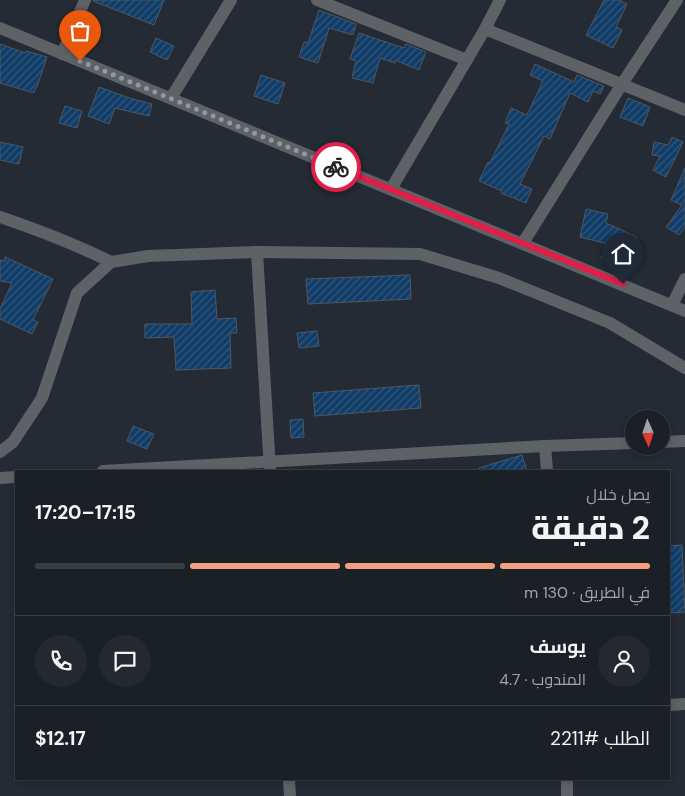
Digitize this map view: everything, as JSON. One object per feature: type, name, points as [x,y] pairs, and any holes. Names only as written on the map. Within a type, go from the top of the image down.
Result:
[{"type":"street","points":[[62,54],[85,0]]},
{"type":"street","points":[[171,98],[231,0]]},
{"type":"street","points":[[317,0],[467,60]]},
{"type":"street","points":[[391,189],[486,28],[500,0]]},
{"type":"street","points":[[523,243],[677,0]]},
{"type":"street","points":[[0,28],[685,310]]},
{"type":"street","points":[[486,28],[685,110]]},
{"type":"street","points":[[0,217],[76,245],[110,262]]},
{"type":"street","points":[[256,252],[270,466]]},
{"type":"street","points":[[0,452],[13,442],[42,398],[77,293],[110,262],[148,256],[256,252],[420,254],[499,278],[610,323],[685,368]]},
{"type":"street","points":[[672,305],[685,279]]},
{"type":"street","points":[[670,442],[685,441]]},
{"type":"street","points":[[136,470],[270,466],[545,446],[625,443]]},
{"type":"street","points":[[545,446],[547,470]]},
{"type":"street","points":[[0,478],[15,477]]},
{"type":"street","points":[[670,705],[685,704]]},
{"type":"street","points":[[289,780],[290,796]]},
{"type":"street","points":[[567,780],[567,796]]},
{"type":"building","points":[[93,0],[164,0],[154,25]]},
{"type":"building","points":[[604,0],[619,0],[627,4],[616,27],[622,30],[613,48],[586,35]]},
{"type":"building","points":[[319,10],[356,24],[353,35],[329,28],[318,63],[299,57],[304,42],[308,43]]},
{"type":"building","points":[[359,33],[404,48],[406,44],[426,52],[419,70],[395,60],[395,63],[380,58],[373,83],[352,78],[356,61],[350,59]]},
{"type":"building","points":[[156,38],[174,46],[167,60],[150,52]]},
{"type":"building","points":[[0,44],[25,53],[26,51],[47,57],[34,93],[0,83]]},
{"type":"building","points":[[535,64],[574,82],[577,75],[604,86],[600,94],[593,91],[588,102],[570,93],[550,139],[544,136],[520,184],[532,189],[526,203],[501,193],[502,191],[479,181],[509,124],[505,123],[511,108],[527,115],[543,81],[530,75]]},
{"type":"building","points":[[261,75],[285,83],[278,104],[254,96]]},
{"type":"building","points":[[99,87],[152,104],[149,116],[115,108],[109,124],[88,116]]},
{"type":"building","points":[[628,98],[650,107],[643,126],[620,117]]},
{"type":"building","points":[[65,106],[82,111],[77,128],[59,123]]},
{"type":"building","points":[[672,137],[683,142],[666,177],[653,170],[660,156],[652,155],[654,142],[668,145]]},
{"type":"building","points":[[0,142],[23,147],[19,164],[0,160]]},
{"type":"building","points":[[685,168],[685,227],[679,235],[666,227],[682,205],[671,200]]},
{"type":"building","points":[[586,209],[608,214],[606,223],[637,237],[622,268],[601,258],[608,244],[580,237]]},
{"type":"building","points":[[5,257],[53,279],[33,320],[38,322],[32,334],[0,319],[0,309],[12,283],[0,281],[0,260],[5,261]]},
{"type":"building","points":[[410,275],[411,299],[308,304],[306,279]]},
{"type":"building","points":[[215,290],[217,319],[236,318],[237,333],[230,333],[231,368],[176,370],[174,337],[145,338],[145,324],[192,324],[191,292]]},
{"type":"building","points":[[317,331],[319,346],[299,348],[297,333]]},
{"type":"building","points":[[419,385],[421,408],[315,416],[313,393]]},
{"type":"building","points":[[303,419],[304,437],[291,438],[290,420]]},
{"type":"building","points":[[133,426],[154,434],[147,449],[127,441]]},
{"type":"building","points":[[522,455],[527,470],[479,470],[479,468]]},
{"type":"building","points":[[682,545],[685,612],[670,613],[670,546]]},
{"type":"way so far","points":[[80,61],[336,167]]},
{"type":"route","points":[[336,167],[623,284]]}]
